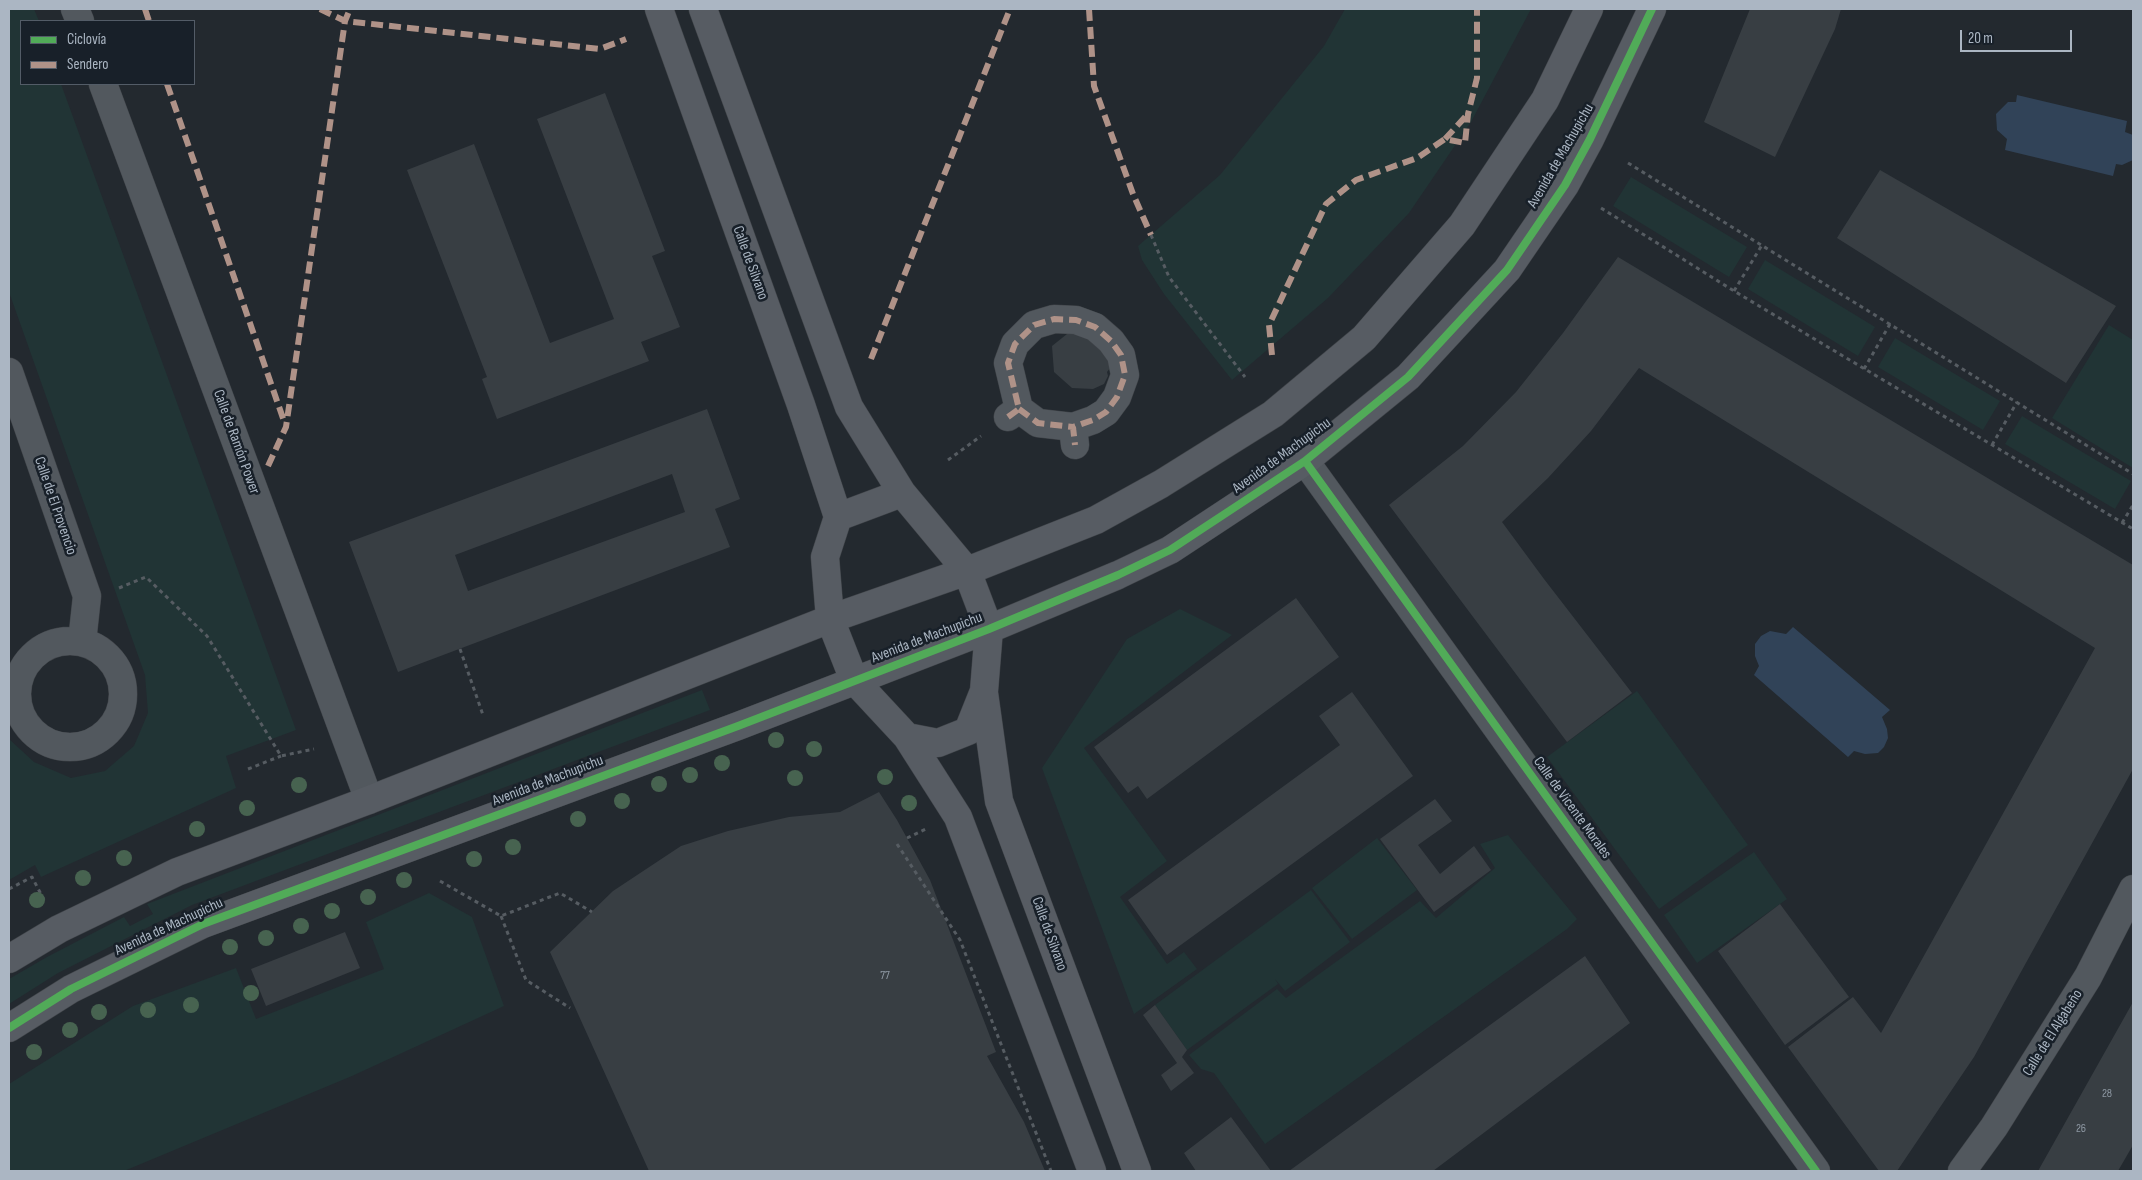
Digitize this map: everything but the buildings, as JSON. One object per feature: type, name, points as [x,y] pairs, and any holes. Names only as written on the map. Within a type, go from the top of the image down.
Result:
[{"type":"street","name":"Calle de Silvano","points":[[659,9],[801,405],[838,517]]},
{"type":"street","points":[[703,9],[849,406],[902,493],[967,570],[989,629],[984,691],[968,731],[938,743],[907,737]]},
{"type":"street","points":[[9,959],[59,929],[178,872],[369,800],[830,619],[967,570],[1096,520],[1161,484],[1273,414],[1364,338],[1462,225],[1545,100],[1589,9]]},
{"type":"street","name":"Avenida de Machupichu","points":[[9,1028],[71,989],[204,924],[738,726],[989,629],[1118,575],[1170,550],[1305,461],[1408,376],[1507,270],[1564,185],[1590,139],[1652,9]]},
{"type":"street","name":"Calle de Ramón Power","points":[[103,85],[369,800]]},
{"type":"street","points":[[1054,319],[1076,320],[1095,327],[1111,341],[1121,355],[1125,375],[1117,397],[1106,412],[1074,436],[1014,413],[1008,363],[1015,344],[1034,325],[1054,319]]},
{"type":"street","name":"Calle de El Provencio","points":[[9,372],[87,596],[82,642]]},
{"type":"street","name":"Calle de Vicente Morales","points":[[1305,461],[1816,1171]]},
{"type":"street","points":[[902,493],[838,517],[825,557],[830,619],[854,680],[907,737],[958,817],[1092,1171]]},
{"type":"street","name":"Calle de Silvano","points":[[984,691],[999,801],[1137,1171]]},
{"type":"street","name":"Calle de El Algabeño","points":[[1962,1171],[1994,1127],[2088,977],[2133,888]]},
{"type":"path","points":[[1628,162],[2133,474]]},
{"type":"path","points":[[1601,208],[1734,291],[2133,529]]},
{"type":"path","points":[[1151,235],[1169,277],[1245,378]]},
{"type":"path","points":[[1734,291],[1762,245]]},
{"type":"path","points":[[1864,369],[1890,324]]},
{"type":"path","points":[[1992,445],[2017,402]]},
{"type":"path","points":[[948,460],[1014,413]]},
{"type":"path","points":[[2122,523],[2133,505]]},
{"type":"path","points":[[112,591],[146,578],[207,636],[281,756]]},
{"type":"path","points":[[460,648],[483,715]]},
{"type":"path","points":[[248,769],[281,756],[306,752],[346,736]]},
{"type":"path","points":[[897,844],[960,940],[1051,1171]]},
{"type":"path","points":[[9,889],[32,877]]},
{"type":"path","points":[[440,881],[501,916],[526,980],[570,1008]]},
{"type":"path","points":[[501,916],[560,894],[592,912]]},
{"type":"shaded area","points":[[9,9],[34,9],[39,20],[20,20],[20,85],[61,85],[296,730],[226,756],[236,788],[41,877],[35,865],[9,880],[9,739],[34,762],[71,778],[105,771],[134,746],[148,713],[145,675],[9,292]]},
{"type":"shaded area","points":[[1345,9],[1531,9],[1471,122],[1409,213],[1328,298],[1232,380],[1164,294],[1142,260],[1138,246],[1220,175],[1324,46]]},
{"type":"shaded area","points":[[1631,177],[1747,247],[1729,277],[1613,206]]},
{"type":"shaded area","points":[[1765,260],[1875,327],[1858,356],[1748,289]]},
{"type":"shaded area","points":[[2109,325],[2133,340],[2133,468],[2052,418]]},
{"type":"shaded area","points":[[1895,338],[2000,401],[1983,430],[1878,367]]},
{"type":"shaded area","points":[[2022,416],[2131,481],[2115,509],[2005,444]]},
{"type":"shaded area","points":[[1180,609],[1232,635],[1084,748],[1167,861],[1120,897],[1167,964],[1184,952],[1197,969],[1134,1014],[1042,768],[1127,639]]},
{"type":"shaded area","points":[[702,690],[710,710],[192,905],[58,973],[9,1004],[9,979],[124,917],[130,926],[153,914],[147,904]]},
{"type":"shaded area","points":[[1637,691],[1748,845],[1659,909],[1547,757]]},
{"type":"shaded area","points":[[1508,835],[1577,919],[1567,929],[1265,1144],[1214,1073],[1201,1069],[1189,1055],[1277,989],[1286,998],[1420,901],[1436,918],[1495,868],[1480,844]]},
{"type":"shaded area","points":[[1377,838],[1417,890],[1352,939],[1312,888]]},
{"type":"shaded area","points":[[1754,852],[1787,899],[1697,963],[1664,915]]},
{"type":"shaded area","points":[[1311,890],[1350,942],[1285,991],[1275,979],[1278,984],[1187,1050],[1155,1005]]},
{"type":"shaded area","points":[[429,893],[472,917],[504,1006],[352,1076],[124,1171],[9,1171],[9,1084],[133,1006],[236,968],[256,1019],[384,969],[366,922]]},
{"type":"water","points":[[2017,95],[2127,121],[2125,132],[2133,135],[2133,160],[2122,165],[2116,164],[2113,176],[2005,150],[2007,139],[1997,130],[1996,114],[2008,102],[2016,102]]},
{"type":"water","points":[[1793,627],[1890,710],[1882,717],[1887,729],[1888,738],[1884,747],[1878,753],[1865,754],[1854,751],[1848,757],[1754,675],[1759,666],[1755,656],[1755,644],[1761,636],[1770,631],[1786,634]]},
{"type":"marked path","points":[[145,9],[149,20]]},
{"type":"marked path","points":[[320,9],[345,21],[600,49],[626,39]]},
{"type":"marked path","points":[[268,466],[286,427],[345,21],[350,9]]},
{"type":"marked path","points":[[871,359],[1010,9]]},
{"type":"marked path","points":[[1089,9],[1094,86],[1133,194],[1151,235]]},
{"type":"marked path","points":[[1272,355],[1269,325],[1326,204],[1356,180],[1417,158],[1445,139],[1465,143],[1468,114],[1477,78],[1477,9]]},
{"type":"marked path","points":[[167,85],[285,424]]},
{"type":"marked path","points":[[1445,139],[1467,115]]},
{"type":"marked path","points":[[1008,417],[1019,409],[1008,363],[1015,344],[1034,325],[1054,319],[1076,320],[1095,327],[1111,341],[1121,355],[1125,375],[1117,397],[1106,412],[1093,420],[1073,427],[1075,445]]},
{"type":"marked path","points":[[1019,409],[1038,423],[1073,427]]},
{"type":"cycle path","points":[[9,1028],[71,989],[203,924],[738,726],[989,629],[1118,575],[1170,550],[1305,461],[1408,377],[1507,270],[1565,185],[1590,139],[1652,9]]},
{"type":"cycle path","points":[[1305,461],[1816,1171]]}]
